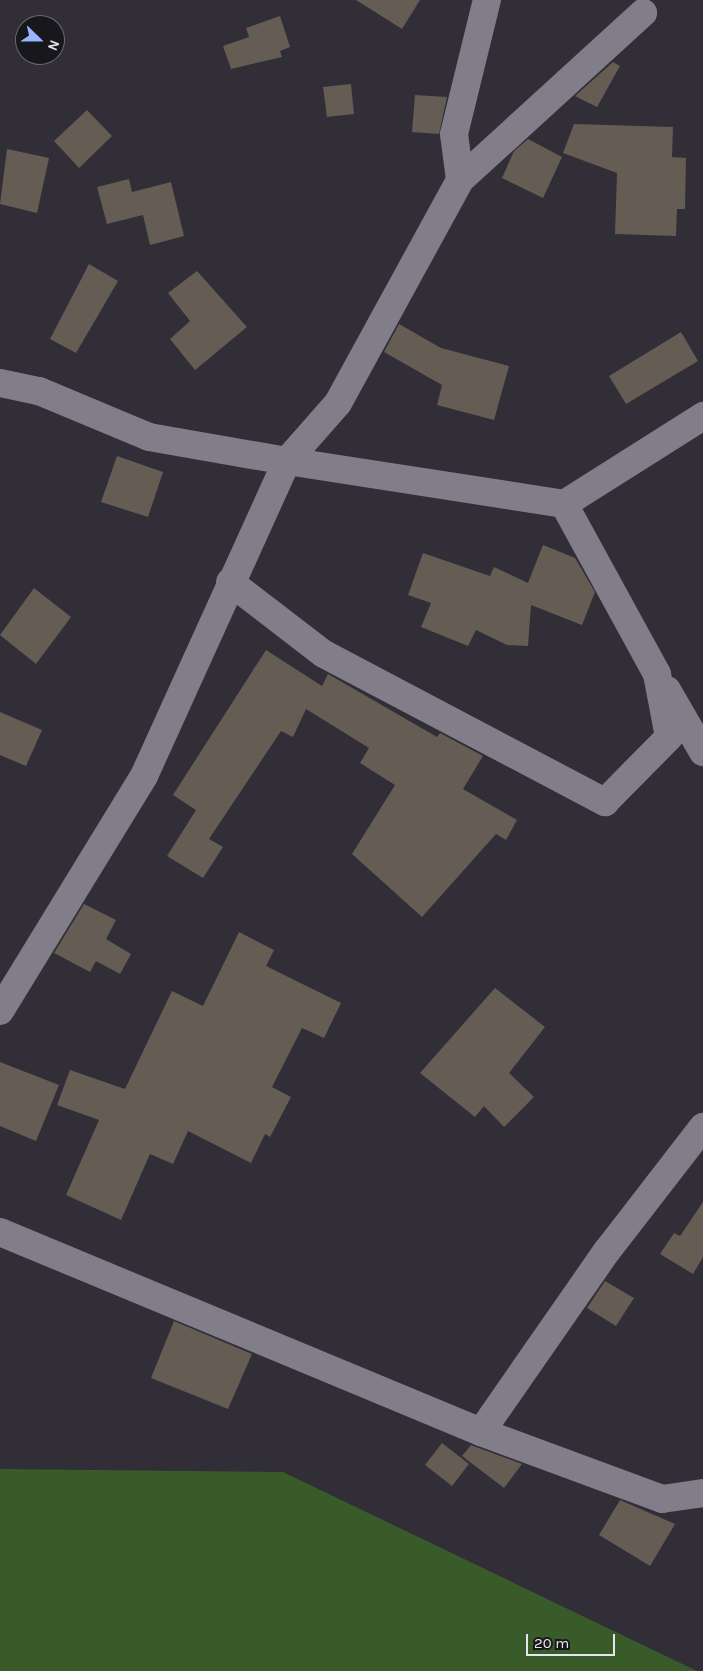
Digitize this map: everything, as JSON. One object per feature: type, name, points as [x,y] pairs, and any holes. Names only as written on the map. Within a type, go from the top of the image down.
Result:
[{"type":"street","points":[[460,180],[454,134],[487,0]]},
{"type":"street","points":[[0,1011],[144,776],[230,582],[287,461],[338,403],[460,180],[643,14]]},
{"type":"street","points":[[0,383],[39,391],[149,437],[287,461],[564,504],[703,416]]},
{"type":"street","points":[[564,504],[657,674],[703,752]]},
{"type":"street","points":[[230,582],[324,654],[605,802],[669,737],[657,674]]},
{"type":"street","points":[[481,1432],[607,1251],[703,1127]]},
{"type":"street","points":[[0,1232],[481,1432],[662,1499],[703,1493]]},
{"type":"green space","points":[[0,1469],[283,1472],[697,1671],[0,1671]]},
{"type":"building","points":[[356,0],[420,0],[402,29]]},
{"type":"building","points":[[280,16],[290,47],[280,51],[282,57],[231,69],[223,46],[249,37],[246,28]]},
{"type":"building","points":[[613,62],[620,66],[597,107],[575,96]]},
{"type":"building","points":[[351,84],[354,114],[327,117],[323,87]]},
{"type":"building","points":[[415,95],[447,97],[439,134],[412,132]]},
{"type":"building","points":[[87,110],[112,136],[79,168],[54,141]]},
{"type":"building","points":[[574,124],[673,127],[672,157],[686,158],[685,209],[677,209],[676,236],[615,234],[617,173],[563,153]]},
{"type":"building","points":[[528,139],[562,157],[543,198],[502,178],[514,151]]},
{"type":"building","points":[[7,149],[49,158],[37,213],[0,204]]},
{"type":"building","points":[[129,179],[132,192],[171,182],[184,236],[150,245],[143,215],[107,224],[97,187]]},
{"type":"building","points":[[89,264],[118,281],[76,353],[50,339]]},
{"type":"building","points":[[197,271],[247,327],[195,370],[170,339],[190,321],[168,293]]},
{"type":"building","points":[[399,324],[441,348],[509,366],[494,420],[437,405],[442,385],[384,352]]},
{"type":"building","points":[[681,332],[698,361],[626,404],[609,376]]},
{"type":"building","points":[[117,456],[163,472],[148,517],[101,502]]},
{"type":"building","points":[[543,545],[575,558],[595,592],[582,625],[531,605],[528,646],[507,645],[476,630],[468,646],[421,627],[431,603],[408,595],[423,553],[490,576],[494,567],[528,583]]},
{"type":"building","points":[[34,588],[71,617],[36,664],[0,635]]},
{"type":"building","points":[[266,650],[322,686],[328,674],[437,737],[440,733],[483,756],[463,789],[517,820],[506,840],[496,834],[422,917],[352,854],[395,785],[360,763],[369,748],[306,709],[293,737],[281,731],[209,839],[223,847],[203,878],[167,856],[196,810],[173,795]]},
{"type":"building","points":[[0,712],[42,730],[26,766],[0,755]]},
{"type":"building","points":[[84,904],[116,920],[106,939],[131,954],[120,974],[96,961],[90,972],[54,953]]},
{"type":"building","points":[[239,932],[274,950],[266,966],[341,1003],[324,1038],[302,1028],[272,1087],[291,1097],[270,1137],[265,1134],[251,1163],[188,1131],[173,1164],[150,1154],[121,1220],[66,1195],[99,1120],[57,1105],[70,1070],[125,1089],[172,991],[203,1006]]},
{"type":"building","points":[[495,988],[545,1027],[509,1073],[534,1097],[504,1127],[484,1106],[475,1117],[420,1073]]},
{"type":"building","points":[[0,1062],[59,1085],[36,1141],[0,1126]]},
{"type":"building","points":[[703,1202],[703,1257],[693,1274],[660,1254],[674,1233],[680,1236]]},
{"type":"building","points":[[605,1281],[634,1298],[616,1326],[587,1308]]},
{"type":"building","points":[[174,1321],[252,1354],[228,1409],[151,1378]]},
{"type":"building","points":[[442,1443],[469,1464],[452,1486],[425,1465]]},
{"type":"building","points":[[471,1445],[522,1464],[504,1488],[462,1456]]},
{"type":"building","points":[[620,1500],[675,1524],[650,1566],[599,1535]]}]
